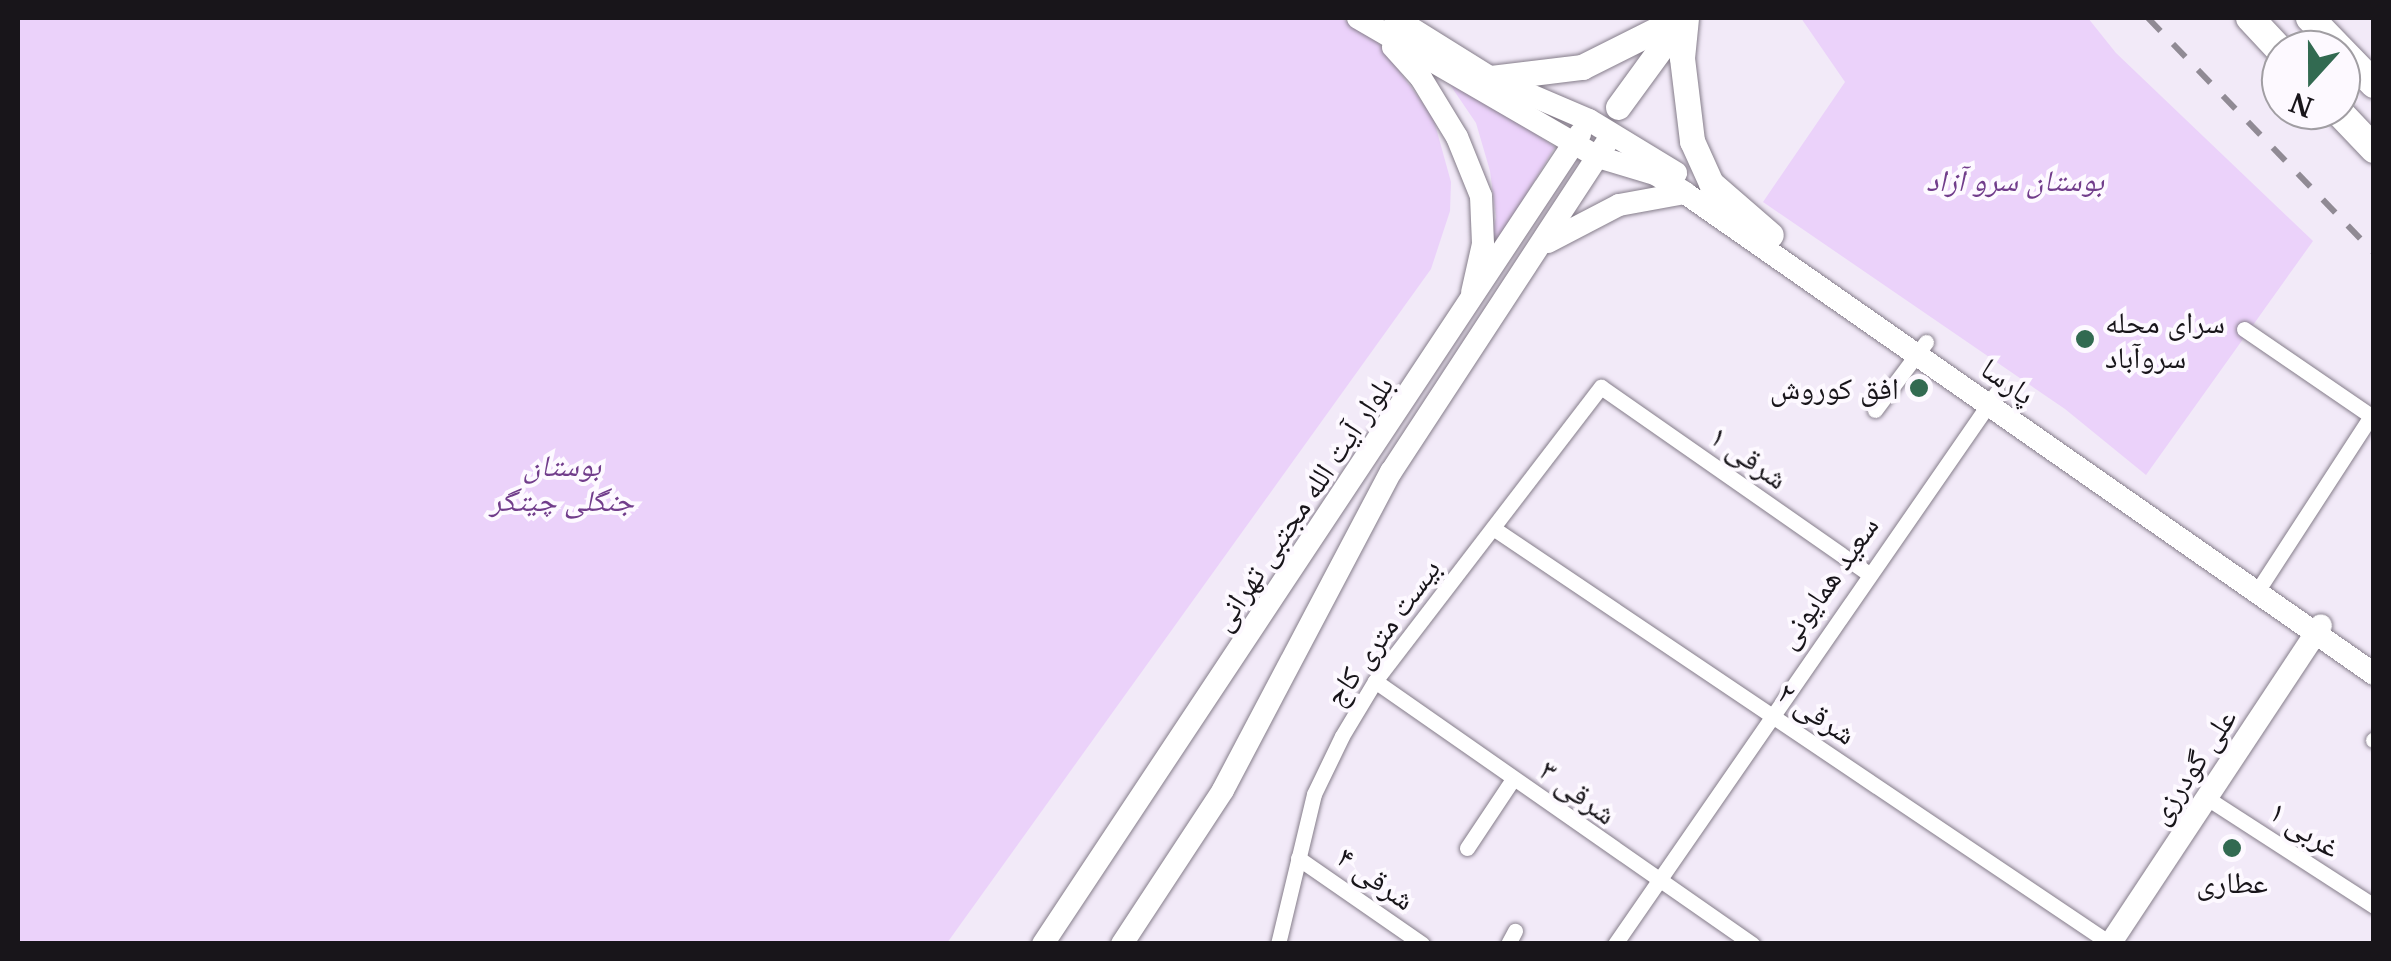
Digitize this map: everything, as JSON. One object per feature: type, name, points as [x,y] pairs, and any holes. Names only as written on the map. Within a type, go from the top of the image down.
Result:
[{"type":"highway","points":[[2356,130],[2374,149]]},
{"type":"main road","points":[[1492,78],[1582,66],[1683,18]]},
{"type":"main road","points":[[1376,22],[1588,120],[1615,120],[1683,18]]},
{"type":"main road","points":[[1683,18],[1682,58],[1692,142],[1710,183],[1771,236]]},
{"type":"main road","points":[[1376,22],[1421,78],[1457,137],[1480,196],[1483,244],[1469,307]]},
{"type":"main road","name":"پارسا","points":[[1376,22],[1598,157],[1654,174],[1922,348]]},
{"type":"main road","name":"بلوار آیت الله مجتبی تهرانی","points":[[1043,944],[1469,307],[1588,120]]},
{"type":"main road","name":"پارسا","points":[[1615,120],[1636,147],[1771,236],[1922,348],[2319,628],[2374,674]]},
{"type":"main road","name":"بلوار آیت الله مجتبی تهرانی","points":[[1122,944],[1222,790],[1391,472],[1598,157],[1615,120]]},
{"type":"main road","points":[[1534,254],[1588,217],[1685,193]]},
{"type":"main road","name":"پارسا","points":[[2319,628],[2374,656]]},
{"type":"main road","name":"علی گودرزی","points":[[2111,943],[2319,628]]},
{"type":"street","points":[[2244,329],[2371,416],[2260,587]]},
{"type":"street","points":[[1875,410],[1922,348]]},
{"type":"street","name":"بیست متری کاج","points":[[1278,944],[1314,794],[1375,681],[1601,387]]},
{"type":"street","name":"۱ شرقی","points":[[1601,387],[1866,572]]},
{"type":"street","name":"سعید همایونی","points":[[1615,944],[1866,572],[1992,398]]},
{"type":"street","name":"۲ شرقی","points":[[1493,528],[2111,943]]},
{"type":"street","name":"۳ شرقی","points":[[1375,681],[1657,882],[1752,944]]},
{"type":"street","points":[[1467,848],[1513,779]]},
{"type":"street","name":"۱ غربی","points":[[2207,798],[2374,906]]},
{"type":"street","name":"۴ شرقی","points":[[1298,858],[1422,944]]},
{"type":"green space","name":"بوستان جنگلی چیتگر","points":[[18,18],[1341,18],[1376,40],[1433,117],[1451,182],[1450,211],[1431,269],[947,943],[18,943]]},
{"type":"green space","name":"بوستان سرو آزاد","points":[[1801,18],[2088,18],[2116,53],[2313,241],[2146,475],[2065,409],[1763,202],[1845,82]]},
{"type":"green space","points":[[1440,70],[1555,147],[1487,259],[1496,217],[1490,171],[1476,123]]},
{"type":"railway","points":[[2148,18],[2374,253]]},
{"type":"place","name":"سرای محله سروآباد","points":[[2085,339]]},
{"type":"place","name":"افق کوروش","points":[[1919,388]]},
{"type":"place","name":"عطاری","points":[[2232,848]]}]
